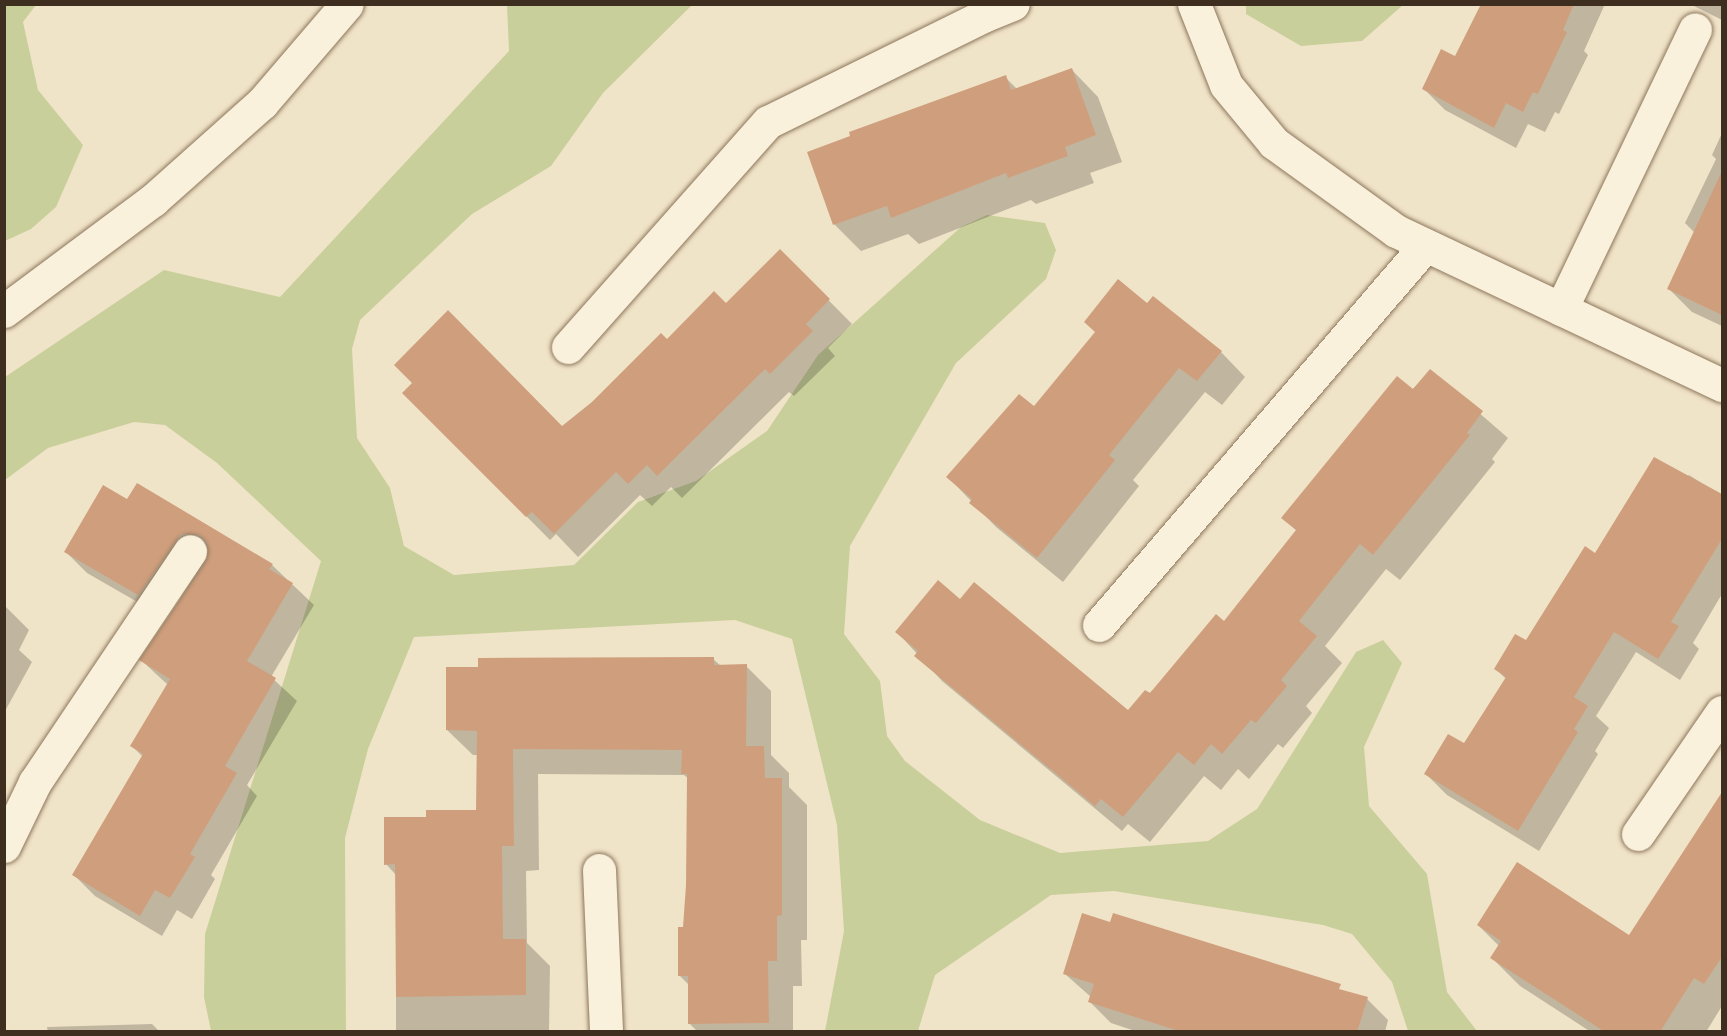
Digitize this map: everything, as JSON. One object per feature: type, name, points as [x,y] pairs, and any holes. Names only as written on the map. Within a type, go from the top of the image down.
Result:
[{"type":"street","points":[[4,311],[153,200],[262,103],[347,4]]},
{"type":"street","points":[[568,347],[768,122],[983,16],[1013,4]]},
{"type":"street","points":[[1194,4],[1226,85],[1274,143],[1396,231],[1722,385]]},
{"type":"street","points":[[1561,309],[1695,29]]},
{"type":"street","points":[[1099,625],[1425,246]]},
{"type":"street","points":[[4,846],[35,782],[190,551]]},
{"type":"street","points":[[1638,834],[1722,712]]},
{"type":"street","points":[[599,870],[606,1032]]},
{"type":"green space","points":[[1246,4],[1403,5],[1362,41],[1301,46],[1246,14]]},
{"type":"green space","points":[[4,5],[36,5],[23,22],[38,90],[83,145],[56,207],[31,229],[5,241]]},
{"type":"green space","points":[[507,5],[692,5],[603,93],[551,166],[472,214],[360,320],[352,349],[357,438],[390,488],[404,546],[454,575],[574,565],[638,502],[696,481],[767,431],[818,355],[961,227],[987,215],[1045,223],[1056,250],[1046,279],[956,363],[850,546],[844,634],[880,681],[887,736],[905,761],[980,820],[1060,853],[1208,841],[1257,809],[1356,652],[1383,640],[1402,663],[1364,747],[1369,806],[1427,874],[1447,992],[1477,1031],[1408,1031],[1392,982],[1352,934],[1323,925],[1114,891],[1051,895],[935,975],[918,1031],[825,1031],[844,931],[837,825],[792,639],[735,620],[414,637],[368,749],[345,838],[346,1031],[211,1031],[204,997],[205,934],[321,561],[217,463],[165,425],[134,422],[48,448],[5,480],[5,377],[164,270],[280,297],[509,51]]},
{"type":"building","points":[[1481,4],[1574,4],[1563,30],[1567,32],[1538,94],[1533,92],[1523,112],[1506,103],[1494,128],[1422,89],[1441,49],[1455,56]]},
{"type":"building","points":[[1072,68],[1096,135],[1065,147],[1068,156],[1008,178],[1006,173],[891,218],[887,206],[833,225],[807,152],[850,136],[849,132],[1006,75],[1011,90]]},
{"type":"building","points":[[1722,171],[1722,315],[1667,289]]},
{"type":"building","points":[[780,249],[830,299],[806,324],[813,331],[770,374],[765,369],[657,476],[647,465],[628,484],[616,472],[554,534],[532,512],[526,517],[402,393],[412,383],[394,365],[448,310],[562,426],[592,402],[661,333],[667,339],[714,291],[726,303]]},
{"type":"building","points":[[1118,279],[1147,303],[1153,296],[1222,351],[1197,381],[1179,368],[1109,455],[1115,460],[1037,558],[969,503],[972,499],[946,477],[1019,394],[1034,406],[1095,332],[1084,322]]},
{"type":"building","points":[[1430,369],[1483,411],[1467,433],[1470,435],[1373,555],[1360,544],[1299,621],[1317,636],[1281,680],[1287,686],[1256,723],[1251,720],[1222,754],[1211,744],[1194,765],[1178,752],[1123,817],[1101,799],[1095,806],[914,656],[918,651],[895,632],[938,580],[960,599],[974,582],[1128,710],[1145,690],[1150,693],[1216,614],[1224,621],[1296,530],[1281,518],[1397,376],[1413,389]]},
{"type":"building","points":[[1654,457],[1722,494],[1722,539],[1671,622],[1679,626],[1658,659],[1614,632],[1574,697],[1588,706],[1574,729],[1578,732],[1518,831],[1424,774],[1448,734],[1464,743],[1506,677],[1494,669],[1515,634],[1526,640],[1585,546],[1595,553]]},
{"type":"building","points":[[137,483],[273,564],[269,569],[293,583],[247,661],[276,678],[225,766],[237,773],[190,854],[195,857],[170,898],[155,890],[140,916],[72,875],[143,754],[130,746],[170,679],[139,660],[206,561],[207,543],[200,535],[181,534],[138,595],[64,552],[103,485],[127,499]]},
{"type":"building","points":[[714,657],[714,665],[747,664],[746,746],[764,746],[765,778],[782,778],[782,915],[777,916],[777,961],[768,961],[769,1023],[688,1024],[688,976],[678,976],[678,927],[683,927],[686,885],[687,774],[681,774],[682,750],[513,749],[514,846],[502,846],[503,939],[526,939],[526,995],[396,997],[395,864],[384,865],[384,817],[426,817],[426,810],[476,810],[477,731],[446,730],[446,667],[478,667],[478,658]]},
{"type":"building","points":[[1722,792],[1722,957],[1704,984],[1694,978],[1660,1032],[1605,1032],[1490,958],[1501,941],[1477,925],[1517,862],[1629,935]]},
{"type":"building","points":[[1082,913],[1110,922],[1113,913],[1341,984],[1339,989],[1368,997],[1357,1032],[1182,1032],[1088,1002],[1094,984],[1063,974]]}]
